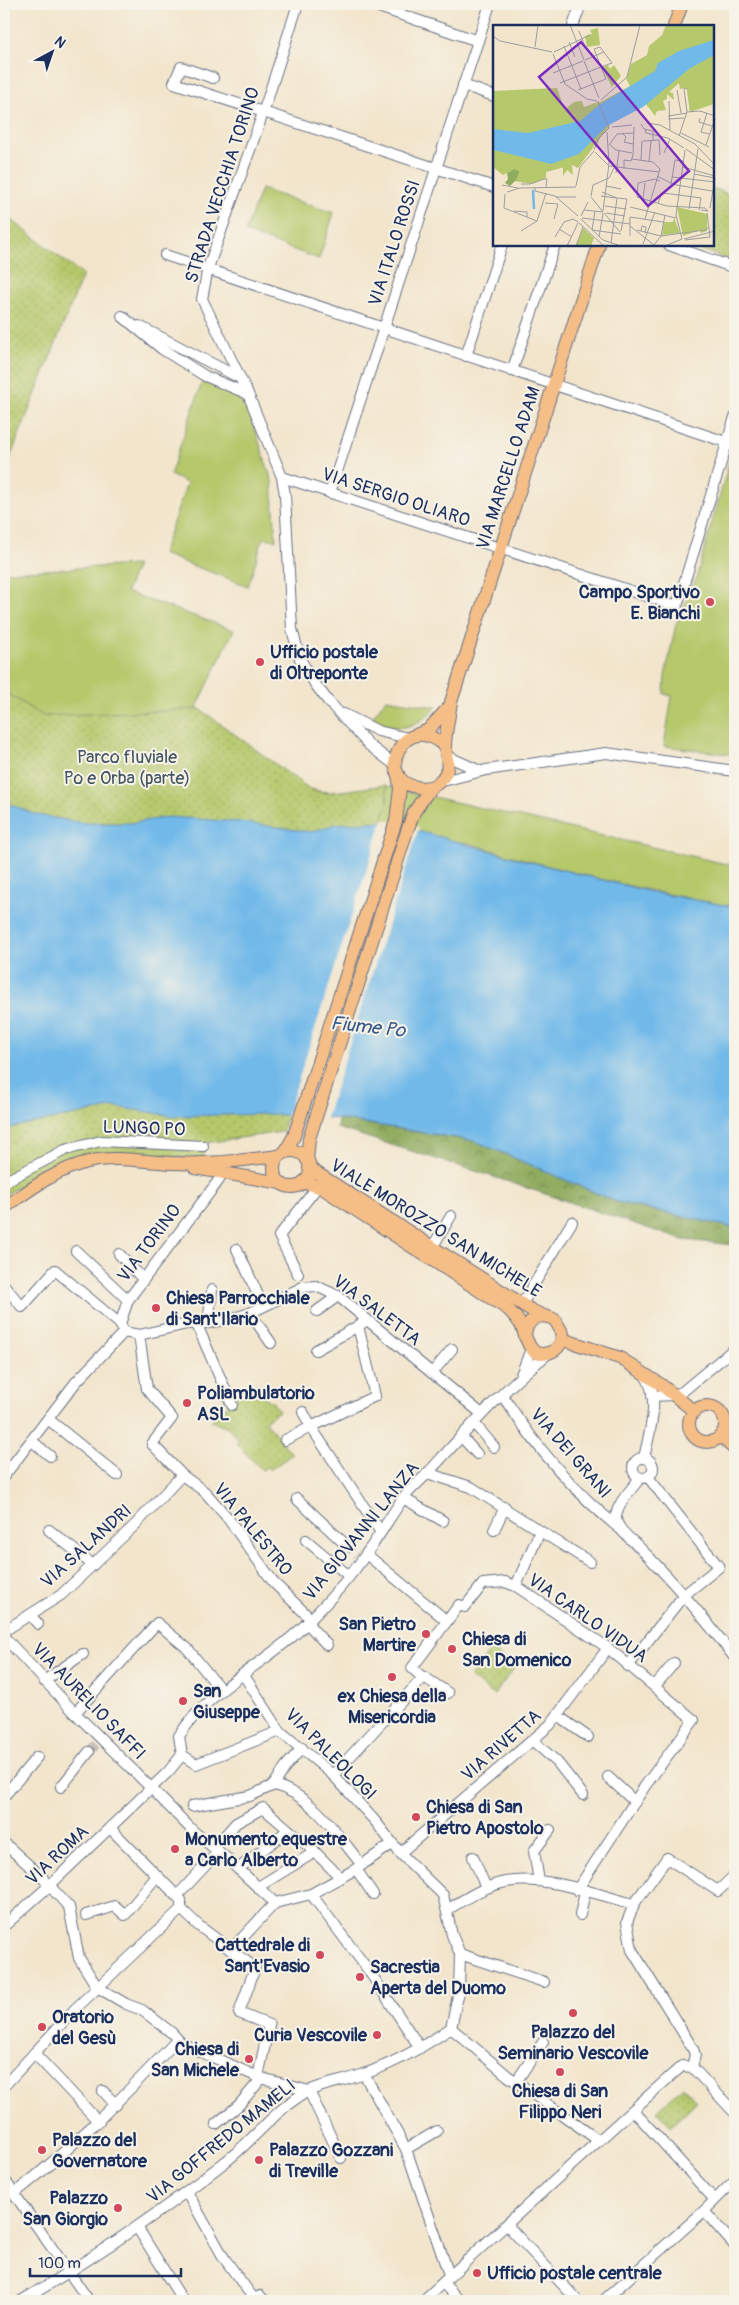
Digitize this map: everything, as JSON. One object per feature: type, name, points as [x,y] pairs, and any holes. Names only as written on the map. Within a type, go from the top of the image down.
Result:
[{"type":"main road","points":[[674,25],[682,4]]},
{"type":"main road","name":"VIA MARCELLO ADAM","points":[[447,752],[452,702],[500,547],[599,246]]},
{"type":"main road","name":"VIA MARCELLO ADAM","points":[[412,736],[428,730],[452,702]]},
{"type":"main road","points":[[171,1163],[219,1174],[292,1186],[303,1182],[308,1164],[309,1139],[414,812],[448,768],[447,752],[437,739],[427,735],[412,736],[397,751],[400,789],[396,822],[294,1136],[274,1167],[274,1173],[281,1183]]},
{"type":"main road","points":[[397,769],[412,786],[432,789]]},
{"type":"main road","points":[[4,1208],[55,1175],[86,1162],[112,1158],[171,1163],[220,1164],[300,1153],[308,1164]]},
{"type":"main road","name":"VIALE MOROZZO SAN MICHELE","points":[[308,1164],[522,1304],[544,1316]]},
{"type":"main road","name":"VIALE MOROZZO SAN MICHELE","points":[[303,1182],[318,1186],[509,1310],[521,1325],[525,1337]]},
{"type":"main road","points":[[544,1316],[550,1317],[559,1324],[562,1340],[555,1350],[543,1354],[531,1349],[525,1337],[525,1331],[532,1320],[544,1316]]},
{"type":"main road","points":[[562,1340],[620,1358],[643,1372],[694,1411]]},
{"type":"main road","points":[[703,1406],[718,1409],[726,1422],[721,1436],[712,1442],[697,1439],[689,1426],[694,1411],[703,1406]]},
{"type":"main road","points":[[721,1436],[735,1450]]},
{"type":"street","name":"STRADA VECCHIA TORINO","points":[[298,4],[263,113],[208,268],[202,299],[248,394],[282,477],[285,495],[292,628],[300,659],[315,684],[337,710],[370,746],[397,769]]},
{"type":"street","points":[[370,4],[391,7],[478,41]]},
{"type":"street","name":"VIA ITALO ROSSI","points":[[330,493],[490,4]]},
{"type":"street","points":[[573,25],[581,4]]},
{"type":"street","points":[[213,78],[181,66],[174,83],[493,187]]},
{"type":"street","points":[[463,86],[493,96]]},
{"type":"street","points":[[466,356],[502,246]]},
{"type":"street","points":[[512,371],[555,246]]},
{"type":"street","points":[[672,246],[735,268]]},
{"type":"street","points":[[165,255],[731,444],[735,417]]},
{"type":"street","points":[[240,378],[126,319],[162,349],[205,376],[248,394]]},
{"type":"street","name":"VIA SERGIO OLIARO","points":[[282,477],[677,606],[731,444]]},
{"type":"street","points":[[337,710],[378,731],[412,736]]},
{"type":"street","points":[[447,752],[480,771]]},
{"type":"street","points":[[432,789],[480,771],[606,753],[735,771]]},
{"type":"street","name":"LUNGO PO","points":[[4,1182],[65,1150],[101,1140],[203,1146]]},
{"type":"street","name":"VIA TORINO","points":[[122,1328],[128,1300],[142,1278],[219,1180]]},
{"type":"street","points":[[301,1281],[280,1236],[318,1186]]},
{"type":"street","points":[[433,1246],[451,1216]]},
{"type":"street","points":[[522,1304],[572,1222]]},
{"type":"street","points":[[237,1250],[263,1306]]},
{"type":"street","points":[[76,1251],[128,1300]]},
{"type":"street","points":[[119,1254],[142,1278]]},
{"type":"street","points":[[4,1285],[22,1307],[55,1270],[122,1328],[76,1382],[4,1476]]},
{"type":"street","name":"VIA SALETTA","points":[[122,1328],[139,1335],[187,1324],[208,1324],[250,1313],[301,1281],[338,1296],[362,1323],[432,1373],[482,1414]]},
{"type":"street","points":[[208,1324],[212,1290]]},
{"type":"street","points":[[317,1310],[338,1296]]},
{"type":"street","points":[[250,1313],[271,1344]]},
{"type":"street","points":[[285,1440],[375,1396],[362,1323],[316,1350]]},
{"type":"street","points":[[197,1325],[232,1405]]},
{"type":"street","name":"VIA PALESTRO","points":[[139,1335],[147,1389],[172,1418],[152,1444],[182,1475],[205,1492],[227,1518],[274,1583],[309,1621],[327,1645]]},
{"type":"street","points":[[652,1396],[674,1395],[682,1392],[735,1348]]},
{"type":"street","points":[[432,1373],[452,1349]]},
{"type":"street","name":"VIA GIOVANNI LANZA","points":[[520,1376],[531,1349]]},
{"type":"street","name":"VIA GIOVANNI LANZA","points":[[182,1754],[175,1734],[221,1690],[291,1638],[309,1621],[350,1576],[403,1498],[474,1422],[503,1396],[520,1376],[549,1353]]},
{"type":"street","points":[[643,1372],[649,1380],[652,1396],[651,1423],[644,1458]]},
{"type":"street","name":"VIA DEI GRANI","points":[[503,1396],[555,1463],[594,1505],[664,1572],[735,1658]]},
{"type":"street","points":[[303,1412],[380,1531]]},
{"type":"street","points":[[48,1419],[117,1474]]},
{"type":"street","points":[[474,1422],[494,1447]]},
{"type":"street","points":[[461,1436],[477,1454]]},
{"type":"street","points":[[32,1441],[50,1456]]},
{"type":"street","points":[[619,1528],[616,1518],[620,1505],[644,1477],[653,1472],[650,1460],[638,1459],[634,1464],[633,1471],[644,1477],[719,1567],[684,1595],[628,1666]]},
{"type":"street","points":[[427,1473],[471,1488],[505,1507],[590,1562]]},
{"type":"street","name":"VIA SALANDRI","points":[[4,1631],[61,1595],[94,1565],[182,1475]]},
{"type":"street","points":[[403,1498],[443,1521]]},
{"type":"street","points":[[297,1499],[345,1544]]},
{"type":"street","points":[[494,1530],[505,1507]]},
{"type":"street","points":[[48,1530],[94,1565]]},
{"type":"street","points":[[516,1586],[540,1531]]},
{"type":"street","points":[[306,1540],[350,1576]]},
{"type":"street","points":[[362,1556],[447,1620],[412,1668],[423,1678],[448,1693]]},
{"type":"street","name":"VIA CARLO VIDUA","points":[[447,1620],[459,1605],[465,1607],[483,1584],[505,1582],[516,1586],[608,1648],[694,1720],[635,1802]]},
{"type":"street","points":[[30,1614],[38,1624]]},
{"type":"street","points":[[75,1713],[157,1623],[187,1648],[221,1690]]},
{"type":"street","name":"VIA AURELIO SAFFI","points":[[4,1637],[75,1713],[194,1832],[276,1903]]},
{"type":"street","name":"VIA RIVETTA","points":[[400,1853],[558,1716],[608,1648]]},
{"type":"street","points":[[44,1681],[83,1654]]},
{"type":"street","points":[[654,1686],[674,1663]]},
{"type":"street","name":"VIA PALEOLOGI","points":[[243,1674],[280,1731],[334,1775],[375,1821],[400,1853],[443,1895],[447,1910]]},
{"type":"street","points":[[334,1775],[423,1678]]},
{"type":"street","points":[[558,1716],[588,1737]]},
{"type":"street","points":[[152,1788],[182,1754],[196,1764],[230,1753],[280,1731]]},
{"type":"street","points":[[532,1740],[557,1762],[583,1795]]},
{"type":"street","points":[[192,1806],[250,1796],[274,1785],[286,1766],[302,1748]]},
{"type":"street","points":[[61,1787],[90,1752]]},
{"type":"street","points":[[4,1796],[36,1757]]},
{"type":"street","points":[[580,1914],[581,1891],[635,1802],[608,1777]]},
{"type":"street","points":[[274,1785],[290,1789],[312,1807],[359,1867],[373,1894]]},
{"type":"street","name":"VIA ROMA","points":[[4,1926],[46,1882],[110,1828],[152,1788]]},
{"type":"street","points":[[177,1896],[218,1852],[236,1823],[263,1808],[287,1831],[315,1852],[341,1878]]},
{"type":"street","points":[[4,2086],[97,1987],[181,1909],[181,1900],[110,1828]]},
{"type":"street","points":[[539,1881],[534,1851],[550,1830]]},
{"type":"street","points":[[238,1869],[287,1831]]},
{"type":"street","points":[[4,1843],[46,1882],[69,1907],[79,1958],[97,1987],[126,2004],[142,2010],[172,2033],[176,2040],[260,2078],[309,2091],[341,2158]]},
{"type":"street","points":[[230,1950],[276,1903],[311,1894],[359,1867],[392,1844]]},
{"type":"street","points":[[258,1887],[315,1852]]},
{"type":"street","points":[[473,1857],[481,1890]]},
{"type":"street","points":[[692,2067],[696,2055],[632,1950],[628,1922],[634,1904],[667,1858],[718,1891],[735,1875]]},
{"type":"street","points":[[86,1915],[115,1906],[125,1915],[157,1876]]},
{"type":"street","points":[[598,2140],[559,2110],[516,2082],[464,2041],[451,2028],[459,1991],[460,1954],[452,1935],[447,1910],[481,1890],[506,1882],[539,1881],[634,1904]]},
{"type":"street","points":[[311,1894],[369,1971],[420,2048]]},
{"type":"street","points":[[181,1909],[230,1950],[255,1968],[239,2013],[269,2025],[260,2078],[239,2104],[216,2124]]},
{"type":"street","points":[[460,1954],[544,1982]]},
{"type":"street","name":"VIA GOFFREDO MAMELI","points":[[21,2301],[70,2272],[187,2192],[240,2151],[277,2115],[309,2091],[364,2074],[405,2058],[451,2028]]},
{"type":"street","points":[[15,2193],[61,2157],[99,2122],[176,2040]]},
{"type":"street","points":[[516,2082],[543,2042]]},
{"type":"street","points":[[34,2053],[99,2122]]},
{"type":"street","points":[[424,2301],[598,2140],[682,2066],[692,2067],[735,2113]]},
{"type":"street","points":[[364,2074],[406,2149],[446,2279],[460,2301]]},
{"type":"street","points":[[103,2091],[116,2105]]},
{"type":"street","points":[[633,2110],[714,2199]]},
{"type":"street","points":[[406,2149],[437,2131]]},
{"type":"street","points":[[4,2179],[89,2301]]},
{"type":"street","points":[[603,2301],[704,2211],[735,2180]]},
{"type":"street","points":[[187,2192],[224,2258],[257,2299]]},
{"type":"street","points":[[704,2211],[735,2246]]},
{"type":"street","points":[[507,2225],[578,2301]]},
{"type":"street","points":[[137,2227],[183,2301]]},
{"type":"green space","points":[[714,188],[735,197],[735,262],[692,246],[714,246]]},
{"type":"green space","points":[[261,189],[334,213],[319,259],[245,232]]},
{"type":"green space","points":[[4,214],[83,275],[4,473]]},
{"type":"green space","points":[[204,377],[245,399],[272,481],[276,540],[263,538],[248,586],[162,554],[187,483],[170,475]]},
{"type":"green space","name":"Campo Sportivo E. Bianchi","points":[[730,460],[735,462],[735,755],[664,746],[672,696],[664,694],[665,676],[676,624],[696,579]]},
{"type":"green space","name":"Parco fluviale Po e Orba (parte)","points":[[137,565],[126,592],[234,630],[197,707],[303,786],[323,792],[333,792],[385,786],[735,866],[735,907],[601,879],[468,843],[4,802],[4,572]]},
{"type":"green space","name":"Parco fluviale Po e Orba (parte)","points":[[4,685],[10,695],[43,716],[200,709],[311,790],[326,793],[386,785],[388,802],[282,1132],[205,1143],[203,1160],[114,1152],[85,1155],[53,1166],[4,1196]]},
{"type":"green space","points":[[386,699],[437,707],[414,724],[406,727],[390,727],[370,720]]},
{"type":"green space","points":[[338,1119],[475,1141],[617,1202],[735,1228],[735,1245],[683,1240],[491,1176],[337,1128]]},
{"type":"green space","points":[[257,1384],[268,1401],[271,1400],[279,1411],[265,1421],[292,1454],[270,1470],[267,1467],[262,1470],[236,1443],[239,1440],[228,1427],[211,1421],[241,1392]]},
{"type":"green space","points":[[491,1649],[515,1667],[494,1695],[470,1677]]},
{"type":"green space","points":[[683,2086],[697,2101],[671,2126],[657,2111]]},
{"type":"water","name":"Fiume Po","points":[[4,802],[37,815],[84,823],[131,823],[169,817],[240,822],[311,832],[336,824],[382,821],[527,861],[651,892],[735,907],[735,1228],[617,1202],[475,1141],[339,1119],[267,1114],[173,1116],[116,1107],[4,1129]]},
{"type":"pier","points":[[383,819],[419,827],[325,1121],[286,1118]]},
{"type":"tunnel","points":[[345,1544],[357,1554]]},
{"type":"tunnel","points":[[89,1752],[101,1739]]},
{"type":"place","name":"Campo Sportivo E. Bianchi","points":[[710,602]]},
{"type":"place","name":"Ufficio postale di Oltreponte","points":[[260,662]]},
{"type":"place","name":"Chiesa Parrocchiale di Sant'Ilario","points":[[156,1308]]},
{"type":"place","name":"Poliambulatorio ASL","points":[[187,1403]]},
{"type":"place","name":"San Pietro Martire","points":[[426,1634]]},
{"type":"place","name":"Chiesa di San Domenico","points":[[452,1649]]},
{"type":"place","name":"ex Chiesa della Misericordia","points":[[392,1677]]},
{"type":"place","name":"San Giuseppe","points":[[183,1701]]},
{"type":"place","name":"Chiesa di San Pietro Apostolo","points":[[416,1817]]},
{"type":"place","name":"Monumento equestre a Carlo Alberto","points":[[175,1849]]},
{"type":"place","name":"Cattedrale di Sant'Evasio","points":[[320,1955]]},
{"type":"place","name":"Sacrestia Aperta del Duomo","points":[[360,1977]]},
{"type":"place","name":"Palazzo del Seminario Vescovile","points":[[573,2013]]},
{"type":"place","name":"Oratorio del Gesù","points":[[42,2027]]},
{"type":"place","name":"Curia Vescovile","points":[[377,2035]]},
{"type":"place","name":"Chiesa di San Michele","points":[[249,2059]]},
{"type":"place","name":"Chiesa di San Filippo Neri","points":[[560,2072]]},
{"type":"place","name":"Palazzo del Governatore","points":[[42,2150]]},
{"type":"place","name":"Palazzo Gozzani di Treville","points":[[259,2160]]},
{"type":"place","name":"Palazzo San Giorgio","points":[[118,2208]]},
{"type":"place","name":"Ufficio postale centrale","points":[[477,2273]]}]
